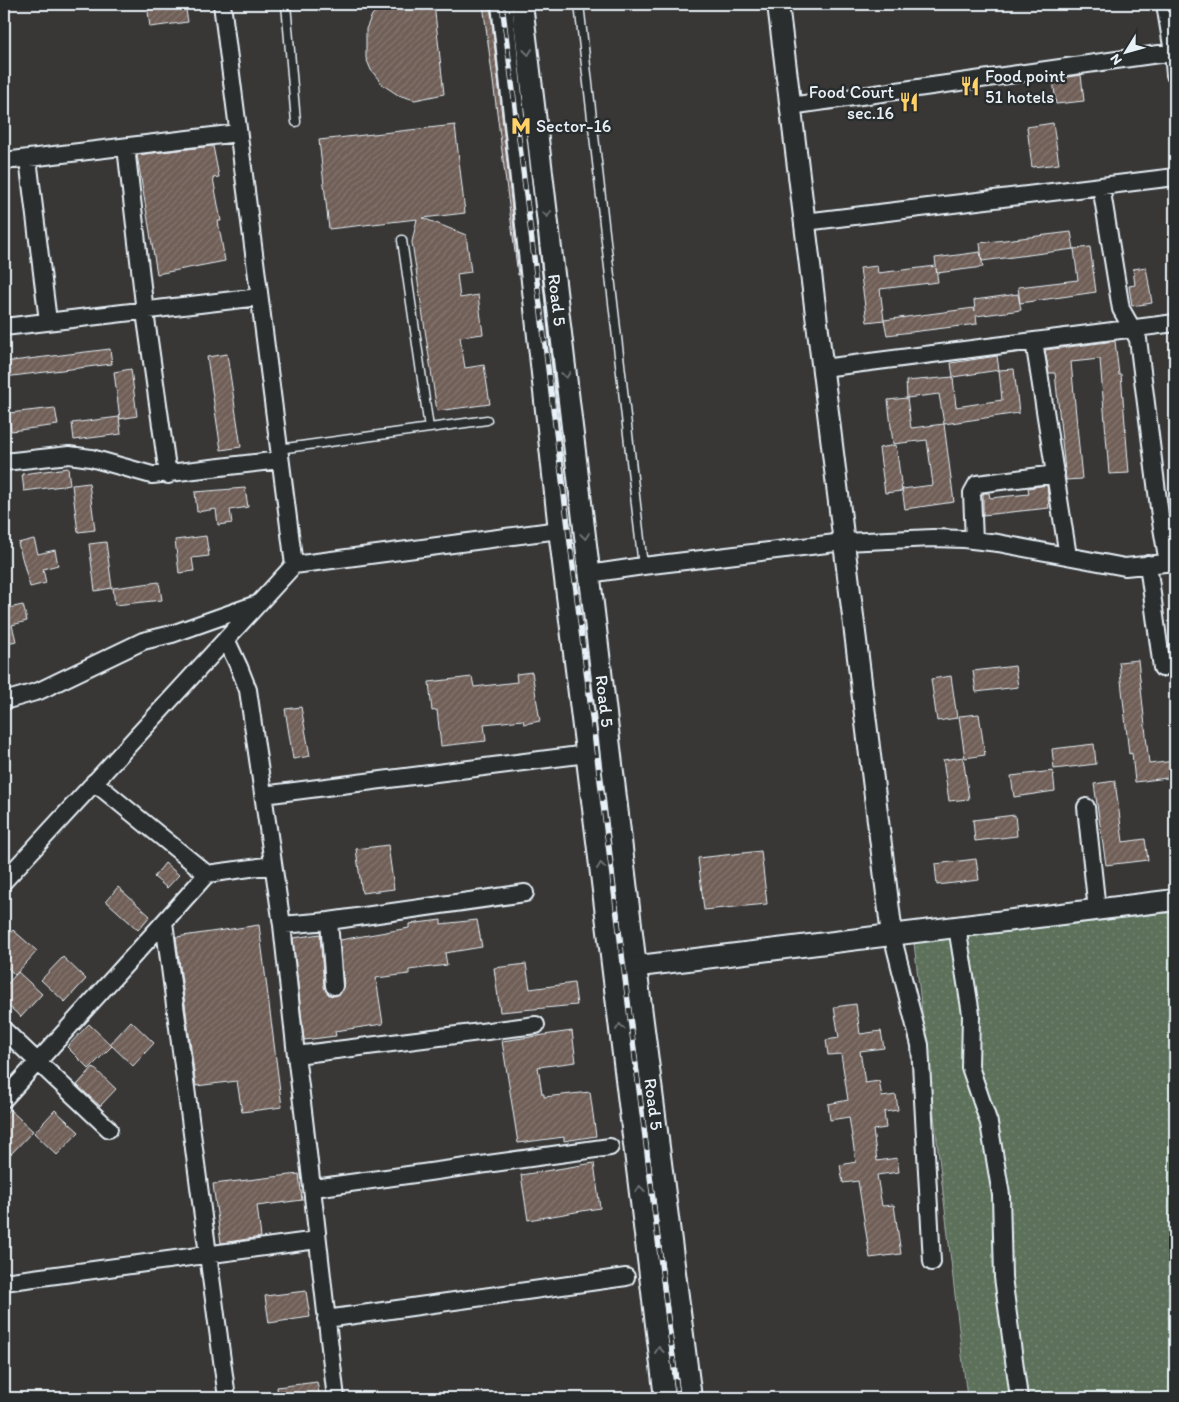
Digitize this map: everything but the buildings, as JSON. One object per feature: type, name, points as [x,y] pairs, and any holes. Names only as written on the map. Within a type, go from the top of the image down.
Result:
[{"type":"street","points":[[222,4],[294,565]]},
{"type":"street","name":"Road 5","points":[[502,4],[559,530],[665,1398]]},
{"type":"street","name":"Road 5","points":[[522,4],[636,967],[691,1398]]},
{"type":"street","points":[[778,4],[892,935],[920,1045],[932,1262]]},
{"type":"street","points":[[1165,4],[1174,52],[1175,75]]},
{"type":"street","points":[[790,106],[1174,52]]},
{"type":"street","points":[[4,161],[126,148],[238,133]]},
{"type":"street","points":[[126,148],[145,312],[168,475]]},
{"type":"street","points":[[28,159],[48,321]]},
{"type":"street","points":[[805,222],[1175,177]]},
{"type":"street","points":[[589,574],[844,542],[933,538],[974,540],[1126,566],[1172,562],[1160,516],[1138,339],[1121,309],[1100,186]]},
{"type":"street","points":[[4,327],[145,312],[259,297]]},
{"type":"street","points":[[823,368],[1175,323]]},
{"type":"street","points":[[1034,341],[1068,556]]},
{"type":"street","points":[[4,462],[69,455],[91,458],[139,473],[168,475],[279,454]]},
{"type":"street","points":[[974,540],[972,493],[977,484],[1056,474]]},
{"type":"street","points":[[4,881],[294,565],[559,530]]},
{"type":"street","points":[[1148,564],[1162,668]]},
{"type":"street","points":[[4,701],[39,690],[143,641],[172,634],[258,603]]},
{"type":"street","points":[[226,639],[240,667],[248,690],[282,925],[296,1055],[314,1188],[317,1240],[336,1398]]},
{"type":"street","points":[[263,795],[587,754]]},
{"type":"street","points":[[94,782],[207,874]]},
{"type":"street","points":[[1086,807],[1097,910]]},
{"type":"street","points":[[4,1099],[207,874],[273,865]]},
{"type":"street","points":[[282,925],[329,921],[525,893]]},
{"type":"street","points":[[613,968],[636,967],[1175,900]]},
{"type":"street","points":[[329,921],[334,986]]},
{"type":"street","points":[[164,922],[227,1398]]},
{"type":"street","points":[[957,927],[971,1014],[970,1067],[989,1122],[1001,1195],[1003,1277],[1019,1398]]},
{"type":"street","points":[[296,1055],[536,1024]]},
{"type":"street","points":[[4,1030],[109,1130]]},
{"type":"street","points":[[314,1188],[610,1147]]},
{"type":"street","points":[[4,1282],[317,1240]]},
{"type":"street","points":[[326,1319],[626,1277]]},
{"type":"lane","points":[[286,4],[296,122]]},
{"type":"lane","points":[[579,4],[643,566]]},
{"type":"lane","points":[[402,240],[429,428]]},
{"type":"lane","points":[[279,454],[487,420]]},
{"type":"green space","points":[[1175,912],[1175,1398],[967,1398],[914,943]]},
{"type":"railway","points":[[502,4],[678,1398]]},
{"type":"place","name":"Food point 51 hotels","points":[[970,86]]},
{"type":"place","name":"Food Court sec.16","points":[[909,102]]},
{"type":"place","name":"Sector-16","points":[[521,126]]}]
